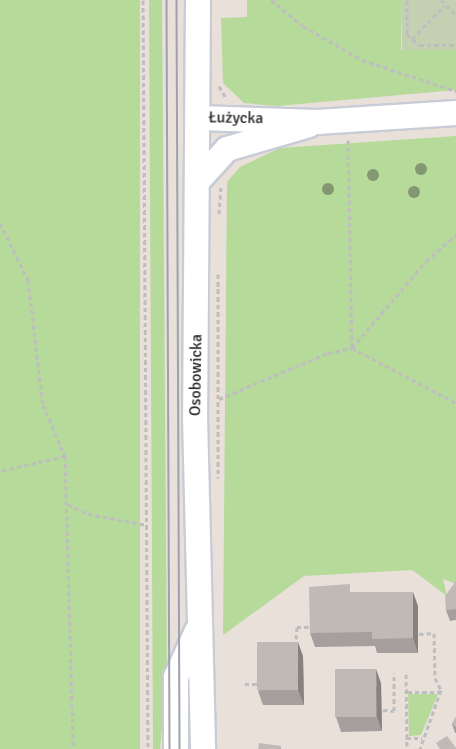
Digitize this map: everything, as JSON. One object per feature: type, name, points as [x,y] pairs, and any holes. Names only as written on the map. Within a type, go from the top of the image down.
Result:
[{"type":"street","name":"Osobowicka","points":[[198,0],[200,626],[203,749]]},
{"type":"street","name":"Łużycka","points":[[198,118],[317,122],[456,113]]},
{"type":"street","name":"Łużycka","points":[[198,118],[227,149]]},
{"type":"street","name":"Łużycka","points":[[198,181],[227,149],[317,122]]},
{"type":"street","points":[[176,749],[176,677],[200,626]]},
{"type":"path","points":[[143,0],[148,749]]},
{"type":"path","points":[[271,0],[303,26],[362,60],[456,91]]},
{"type":"path","points":[[407,0],[407,34],[412,39],[419,45],[456,45]]},
{"type":"path","points":[[441,0],[456,15]]},
{"type":"path","points":[[412,39],[445,5]]},
{"type":"path","points":[[348,139],[352,348]]},
{"type":"path","points":[[218,220],[222,181]]},
{"type":"path","points":[[0,223],[28,280],[43,405],[65,456],[73,749]]},
{"type":"path","points":[[218,268],[219,399],[328,353],[352,348],[426,261],[456,235]]},
{"type":"path","points":[[352,348],[456,403]]},
{"type":"path","points":[[0,471],[65,456]]},
{"type":"path","points":[[68,504],[88,514],[147,525]]},
{"type":"path","points":[[296,639],[297,627],[313,627]]},
{"type":"path","points":[[419,634],[434,633],[441,692],[422,738],[420,749]]},
{"type":"path","points":[[383,710],[394,711],[394,673]]},
{"type":"path","points":[[406,674],[407,749]]},
{"type":"path","points":[[245,684],[262,684]]},
{"type":"path","points":[[406,692],[441,692]]},
{"type":"path","points":[[406,738],[422,738]]},
{"type":"green space","points":[[0,0],[140,0],[140,749],[0,749]]},
{"type":"green space","points":[[149,0],[162,0],[167,677],[160,749],[153,749]]},
{"type":"green space","points":[[247,0],[402,0],[401,50],[456,50],[456,90],[277,106],[244,103],[223,83],[221,18],[247,17]]},
{"type":"green space","points":[[402,0],[456,0],[456,50],[402,50]]},
{"type":"green space","points":[[456,136],[456,584],[443,579],[447,596],[412,570],[304,576],[223,635],[227,182],[240,167],[280,148]]},
{"type":"green space","points":[[408,694],[438,694],[421,735],[409,736]]},
{"type":"building","points":[[456,581],[456,609],[446,610],[445,596]]},
{"type":"building","points":[[350,584],[350,592],[413,592],[413,638],[372,639],[372,632],[310,633],[309,587]]},
{"type":"building","points":[[257,642],[298,642],[298,690],[257,690]]},
{"type":"building","points":[[335,669],[376,669],[376,717],[335,717]]},
{"type":"building","points":[[447,736],[456,749],[440,749],[436,743]]},
{"type":"building","points":[[259,743],[281,746],[281,749],[258,749]]},
{"type":"tram line","points":[[167,0],[170,749]]},
{"type":"tram line","points":[[177,0],[180,749]]}]
